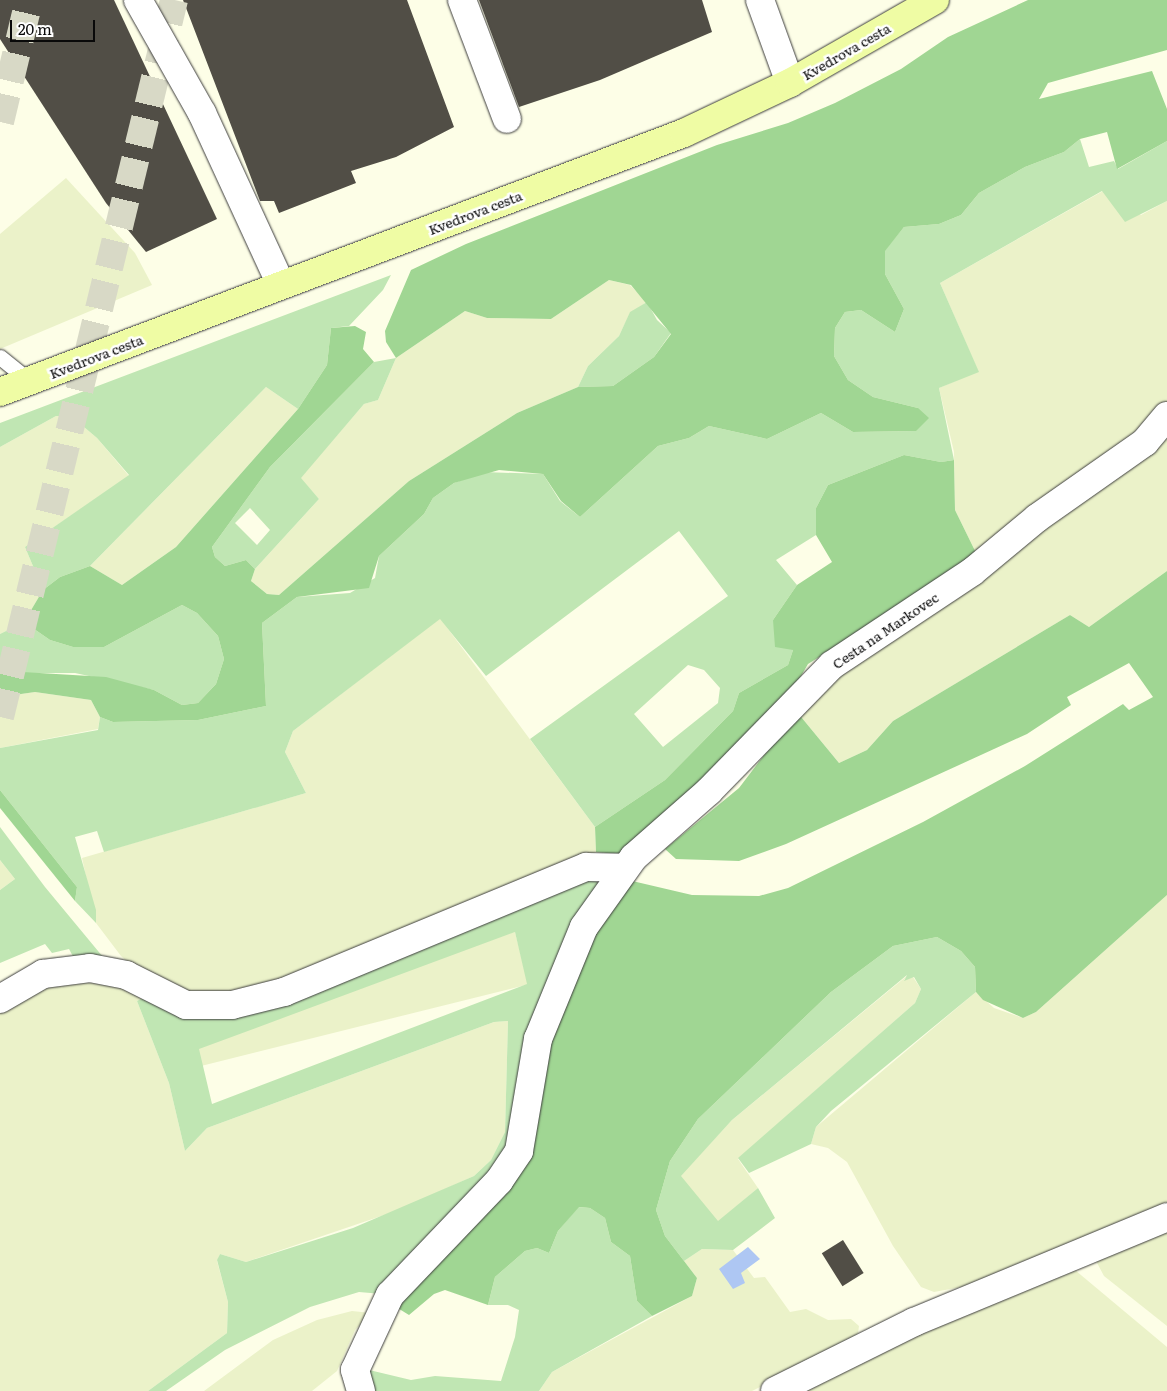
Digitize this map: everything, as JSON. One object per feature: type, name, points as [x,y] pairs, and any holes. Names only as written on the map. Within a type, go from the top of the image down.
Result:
[{"type":"street","points":[[138,0],[202,113],[281,285]]},
{"type":"street","points":[[462,0],[507,119]]},
{"type":"street","points":[[760,0],[790,83]]},
{"type":"street","name":"Kvedrova cesta","points":[[0,392],[684,133],[790,83],[935,0]]},
{"type":"street","name":"Cesta na Markovec","points":[[361,1391],[355,1370],[390,1295],[499,1182],[519,1151],[538,1039],[584,928],[625,868],[709,791],[832,665],[972,572],[1037,518],[1145,442],[1167,416]]},
{"type":"street","points":[[0,999],[43,974],[90,968],[126,975],[186,1006],[232,1005],[284,992],[586,867],[625,868]]},
{"type":"street","points":[[775,1391],[914,1322],[1167,1217]]},
{"type":"lane","points":[[0,357],[30,381]]},
{"type":"green space","points":[[1028,0],[1167,0],[1167,50],[1048,83],[1039,99],[1152,71],[1167,109],[1167,141],[1117,169],[1107,132],[1080,139],[1064,152],[1025,167],[979,193],[961,215],[939,224],[904,227],[885,251],[885,274],[904,309],[895,332],[861,310],[845,312],[835,328],[834,356],[848,380],[873,397],[918,408],[929,418],[916,431],[853,432],[821,413],[767,439],[709,426],[689,438],[658,446],[580,517],[561,501],[543,474],[499,470],[454,483],[433,498],[424,514],[379,556],[369,588],[297,597],[262,623],[266,706],[198,720],[113,722],[100,717],[91,700],[35,692],[0,697],[0,673],[6,671],[106,677],[154,690],[182,705],[198,703],[216,684],[224,659],[218,636],[197,613],[182,605],[104,647],[73,647],[50,640],[24,622],[43,590],[60,577],[90,566],[122,585],[176,547],[298,409],[327,365],[331,328],[355,326],[366,332],[363,349],[374,362],[270,467],[212,547],[215,557],[225,566],[246,560],[255,569],[251,581],[267,594],[279,595],[409,481],[517,413],[578,387],[613,386],[654,357],[671,334],[631,285],[609,280],[551,319],[487,318],[465,311],[396,358],[386,342],[385,331],[411,270],[466,244],[717,145],[788,123],[835,103],[901,69],[948,37]]},
{"type":"green space","points":[[1080,139],[1089,167],[1114,161],[1118,169],[1167,141],[1167,201],[1125,222],[1102,191],[940,283],[979,372],[939,388],[954,460],[941,462],[904,455],[828,485],[816,508],[816,535],[776,560],[797,585],[773,620],[793,650],[788,665],[739,693],[733,711],[665,780],[595,827],[530,739],[728,596],[679,531],[486,676],[440,619],[293,731],[285,752],[306,793],[104,852],[97,831],[75,837],[96,910],[96,923],[75,901],[77,887],[0,790],[0,748],[98,730],[100,717],[113,722],[198,720],[266,706],[262,623],[297,597],[350,593],[375,578],[379,556],[424,514],[433,498],[454,483],[484,472],[543,474],[560,501],[580,517],[658,446],[689,438],[709,426],[767,439],[821,413],[853,432],[916,431],[918,408],[873,397],[848,380],[834,356],[835,328],[845,312],[861,310],[895,332],[904,309],[885,274],[885,250],[904,227],[939,224],[961,215],[979,193],[1025,167],[1064,152]],"holes":[[[688,665],[704,670],[720,688],[718,703],[663,747],[634,714]]]},
{"type":"green space","points":[[66,178],[135,253],[152,285],[0,349],[0,234]]},
{"type":"green space","points":[[1103,191],[1141,215],[1167,201],[1167,406],[978,557],[955,510],[954,452],[939,388],[978,371],[940,283]]},
{"type":"green space","points":[[391,275],[383,290],[349,326],[331,328],[327,365],[298,409],[266,387],[90,566],[60,577],[43,590],[25,547],[129,475],[97,438],[71,416],[56,416],[0,447],[0,423]]},
{"type":"green space","points":[[609,280],[630,285],[647,302],[630,313],[619,336],[588,366],[578,387],[517,413],[409,481],[279,595],[267,594],[251,581],[255,569],[319,499],[300,478],[364,404],[378,400],[396,358],[465,311],[487,318],[551,319]]},
{"type":"green space","points":[[647,302],[657,320],[671,333],[654,357],[613,386],[578,387],[588,366],[619,336],[630,312]]},
{"type":"green space","points":[[396,358],[378,400],[364,404],[301,478],[319,499],[255,569],[246,560],[225,566],[215,557],[212,547],[270,467],[374,362]],"holes":[[[250,508],[270,530],[257,545],[235,523]]]},
{"type":"green space","points":[[266,387],[298,409],[176,547],[122,585],[90,566]]},
{"type":"green space","points":[[56,416],[71,416],[97,438],[129,476],[25,547],[43,590],[24,622],[0,634],[0,447]]},
{"type":"green space","points":[[1167,428],[1167,571],[1089,627],[1070,615],[893,721],[867,750],[839,763],[797,712],[805,698]]},
{"type":"green space","points":[[904,455],[941,462],[954,460],[955,510],[978,557],[808,664],[794,688],[673,824],[618,854],[596,852],[595,827],[665,780],[733,711],[739,693],[788,665],[793,650],[775,647],[773,620],[797,585],[832,562],[816,535],[816,508],[828,485]]},
{"type":"green space","points":[[1167,571],[1167,895],[1036,1012],[1023,1018],[983,1000],[976,992],[975,967],[961,951],[937,937],[893,946],[831,992],[698,1119],[670,1161],[656,1210],[665,1236],[697,1278],[692,1296],[652,1316],[637,1301],[630,1256],[611,1242],[605,1218],[590,1208],[579,1207],[558,1231],[549,1253],[537,1248],[525,1251],[495,1277],[488,1305],[445,1290],[434,1294],[409,1315],[396,1307],[504,1188],[541,1054],[573,965],[628,880],[692,895],[759,896],[788,888],[923,822],[1025,766],[1123,704],[1129,710],[1153,697],[1129,663],[1067,697],[1071,705],[1027,734],[786,844],[739,861],[676,859],[665,849],[739,788],[797,712],[839,763],[867,750],[893,721],[1070,615],[1089,627]]},
{"type":"green space","points":[[182,605],[197,613],[218,636],[224,659],[216,684],[198,703],[182,705],[154,690],[75,673],[0,673],[0,634],[24,622],[50,640],[73,647],[104,647]]},
{"type":"green space","points":[[440,618],[595,827],[596,852],[293,979],[210,1001],[145,979],[121,956],[96,923],[82,858],[306,793],[285,752],[293,731]]},
{"type":"green space","points":[[35,692],[91,700],[100,717],[98,729],[0,748],[0,697]]},
{"type":"green space","points":[[0,790],[77,887],[75,901],[0,808]]},
{"type":"green space","points":[[0,827],[45,887],[103,957],[76,962],[69,949],[52,953],[45,944],[0,963],[0,890],[15,879],[0,860]]},
{"type":"green space","points":[[0,860],[15,879],[0,890]]},
{"type":"green space","points":[[595,880],[599,884],[514,1144],[382,1294],[359,1292],[310,1307],[225,1350],[166,1391],[148,1391],[227,1333],[228,1302],[217,1260],[220,1254],[246,1262],[353,1228],[474,1176],[491,1160],[505,1132],[508,1021],[494,1022],[207,1128],[185,1151],[169,1083],[137,1001],[146,996],[207,1013],[565,881]],"holes":[[[515,932],[527,984],[212,1104],[199,1049]]]},
{"type":"green space","points":[[1167,895],[1167,1210],[988,1282],[934,1292],[921,1287],[893,1246],[847,1162],[828,1148],[811,1144],[816,1127],[976,992],[994,1008],[1023,1018],[1036,1012]]},
{"type":"green space","points":[[515,932],[528,984],[201,1066],[188,1014]]},
{"type":"green space","points":[[937,937],[961,951],[975,967],[976,992],[831,1111],[816,1127],[811,1144],[749,1173],[738,1158],[915,1003],[921,989],[914,977],[904,981],[907,975],[732,1120],[681,1176],[718,1221],[758,1188],[775,1218],[733,1250],[702,1249],[684,1261],[665,1236],[656,1210],[670,1161],[698,1119],[831,992],[893,946]]},
{"type":"green space","points":[[908,975],[904,980],[913,977],[921,989],[915,1003],[738,1159],[758,1188],[718,1222],[680,1176],[732,1120]]},
{"type":"green space","points":[[113,980],[146,996],[137,1001],[169,1083],[185,1151],[207,1128],[494,1022],[508,1021],[505,1132],[491,1160],[474,1176],[396,1211],[246,1262],[220,1254],[217,1261],[228,1302],[227,1333],[148,1391],[0,1391],[0,1008],[58,982]]},
{"type":"green space","points":[[578,1207],[590,1208],[605,1218],[611,1242],[630,1256],[637,1301],[652,1316],[552,1372],[539,1391],[371,1391],[365,1369],[411,1380],[435,1376],[501,1381],[515,1337],[519,1310],[508,1305],[488,1305],[495,1277],[525,1251],[537,1248],[549,1253],[558,1231]]},
{"type":"green space","points":[[1167,1224],[1167,1326],[1104,1276],[1096,1261]]},
{"type":"green space","points":[[702,1249],[733,1250],[754,1278],[765,1277],[790,1312],[806,1309],[828,1320],[851,1319],[859,1326],[858,1333],[849,1343],[752,1391],[539,1391],[552,1372],[692,1296],[697,1278],[684,1261]]},
{"type":"green space","points":[[1069,1265],[1167,1347],[1167,1391],[795,1391]]},
{"type":"green space","points":[[352,1311],[371,1313],[355,1330],[337,1371],[312,1391],[204,1391],[273,1340],[317,1320]]},
{"type":"water","points":[[748,1247],[760,1259],[741,1273],[745,1283],[733,1289],[719,1269]]},
{"type":"building","points":[[0,0],[114,0],[217,219],[146,252],[106,203],[0,39]]},
{"type":"building","points":[[183,0],[407,0],[454,127],[396,157],[351,171],[356,183],[279,213],[274,201],[260,201]]},
{"type":"building","points":[[479,0],[702,0],[712,32],[600,80],[519,107]]},
{"type":"building","points":[[843,1240],[864,1273],[842,1286],[822,1253]]},
{"type":"tunnel","points":[[0,122],[29,0]]},
{"type":"tunnel","points":[[0,717],[174,0]]}]
